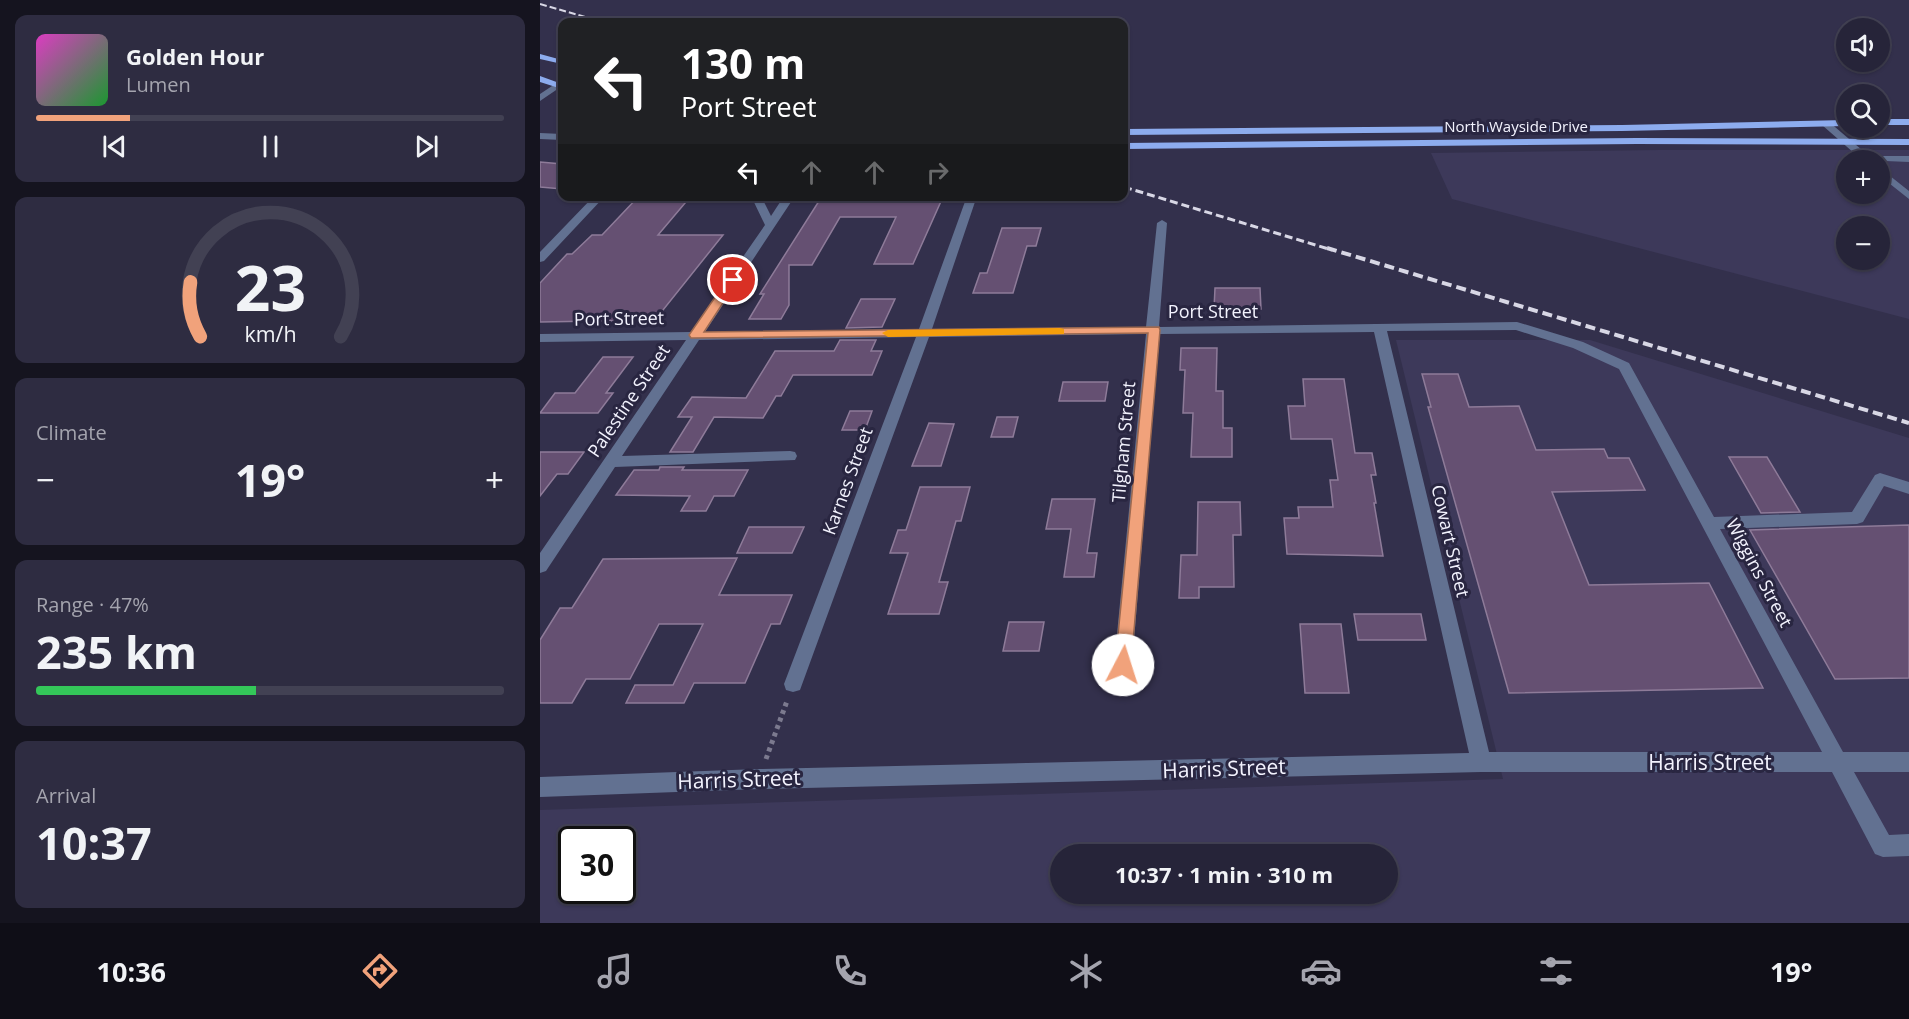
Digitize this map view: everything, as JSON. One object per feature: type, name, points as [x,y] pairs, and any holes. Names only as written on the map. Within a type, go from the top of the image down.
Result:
[{"type":"main road","points":[[540,56],[558,61]]},
{"type":"main road","points":[[540,79],[558,85]]},
{"type":"main road","points":[[1890,122],[1909,122]]},
{"type":"main road","name":"North Wayside Drive","points":[[1128,132],[1836,123]]},
{"type":"main road","name":"North Wayside Drive","points":[[1128,146],[1909,142]]},
{"type":"street","points":[[540,98],[558,87]]},
{"type":"street","points":[[1825,123],[1856,150]]},
{"type":"street","points":[[540,136],[558,137]]},
{"type":"street","points":[[1890,159],[1909,159]]},
{"type":"street","points":[[1890,180],[1909,196]]},
{"type":"street","points":[[540,259],[595,201]]},
{"type":"street","points":[[758,201],[770,224]]},
{"type":"street","name":"Palestine Street","points":[[540,566],[786,201]]},
{"type":"street","name":"Karnes Street","points":[[793,684],[924,333],[970,201]]},
{"type":"street","name":"Tilgham Street","points":[[1123,665],[1162,223]]},
{"type":"street","name":"Port Street","points":[[540,338],[1517,326],[1578,345],[1624,366],[1643,400]]},
{"type":"street","name":"Cowart Street","points":[[1380,329],[1481,762]]},
{"type":"street","name":"Wiggins Street","points":[[1643,400],[1883,846],[1909,845]]},
{"type":"street","points":[[610,462],[790,456]]},
{"type":"street","points":[[1710,523],[1857,518],[1880,479],[1909,488]]},
{"type":"street","name":"Harris Street","points":[[540,787],[759,779],[1481,762],[1840,764],[1909,762]]},
{"type":"path","points":[[759,779],[793,684]]},
{"type":"shaded area","points":[[1836,150],[1836,204],[1890,204],[1890,150],[1909,150],[1909,319],[1452,199],[1431,153]]},
{"type":"shaded area","points":[[1396,340],[1590,340],[1909,438],[1909,923],[540,923],[540,810],[1503,779]]},
{"type":"building","points":[[540,162],[558,164],[558,189],[540,187]]},
{"type":"building","points":[[634,201],[687,201],[658,235],[723,235],[655,320],[540,322],[540,283],[567,254],[572,254],[592,235],[602,235]]},
{"type":"building","points":[[819,201],[941,201],[913,264],[874,264],[896,217],[840,217],[812,265],[789,265],[789,305],[781,319],[749,319],[764,294],[760,294]]},
{"type":"building","points":[[1002,228],[1041,228],[1036,246],[1027,246],[1013,293],[973,293],[980,273],[987,273]]},
{"type":"building","points":[[1215,288],[1260,288],[1261,309],[1214,309]]},
{"type":"building","points":[[861,299],[895,299],[882,327],[846,328]]},
{"type":"building","points":[[840,340],[876,340],[871,351],[882,351],[872,375],[793,375],[781,396],[776,396],[763,418],[714,417],[693,452],[670,452],[692,417],[678,417],[692,397],[746,398],[775,351],[834,351]]},
{"type":"building","points":[[1181,348],[1217,348],[1216,391],[1223,391],[1223,428],[1232,428],[1232,457],[1191,457],[1193,413],[1183,413],[1185,370],[1180,370]]},
{"type":"building","points":[[603,357],[633,357],[606,393],[613,393],[598,413],[540,413],[555,393],[575,393]]},
{"type":"building","points":[[1422,374],[1458,374],[1469,407],[1519,406],[1536,450],[1604,449],[1608,458],[1629,458],[1645,490],[1552,492],[1589,585],[1709,583],[1763,688],[1509,693],[1428,407],[1431,407]]},
{"type":"building","points":[[1303,379],[1344,379],[1355,453],[1372,453],[1376,475],[1371,475],[1383,556],[1287,554],[1284,518],[1299,518],[1298,507],[1333,507],[1330,480],[1338,480],[1332,439],[1291,439],[1288,406],[1305,406]]},
{"type":"building","points":[[1063,382],[1108,382],[1105,401],[1059,401]]},
{"type":"building","points":[[850,411],[872,411],[865,430],[842,430]]},
{"type":"building","points":[[997,417],[1018,417],[1013,437],[991,437]]},
{"type":"building","points":[[929,423],[954,424],[941,466],[912,466]]},
{"type":"building","points":[[540,452],[584,452],[568,474],[557,474],[540,496]]},
{"type":"building","points":[[1729,457],[1767,457],[1800,512],[1761,513]]},
{"type":"building","points":[[660,467],[684,467],[682,470],[748,470],[734,496],[714,496],[706,511],[681,511],[690,496],[616,495],[634,470],[659,470]]},
{"type":"building","points":[[920,487],[970,487],[961,521],[956,521],[939,582],[948,582],[939,614],[888,614],[908,553],[890,553],[898,530],[906,530]]},
{"type":"building","points":[[1052,499],[1095,499],[1087,553],[1097,553],[1094,577],[1064,577],[1071,529],[1046,529]]},
{"type":"building","points":[[1198,502],[1240,502],[1241,535],[1233,535],[1234,587],[1199,587],[1199,598],[1179,598],[1181,555],[1197,555]]},
{"type":"building","points":[[1909,525],[1909,678],[1835,679],[1750,530]]},
{"type":"building","points":[[749,527],[804,527],[792,553],[737,553]]},
{"type":"building","points":[[737,558],[719,595],[792,595],[780,624],[771,624],[745,683],[694,683],[684,703],[626,703],[635,685],[673,685],[703,624],[659,624],[630,679],[586,679],[572,703],[540,703],[540,640],[560,608],[572,608],[603,559]]},
{"type":"building","points":[[1354,614],[1421,614],[1426,640],[1358,640]]},
{"type":"building","points":[[1009,622],[1044,622],[1039,651],[1003,651]]},
{"type":"building","points":[[1300,624],[1341,624],[1349,693],[1305,693]]},
{"type":"railway","points":[[540,4],[589,18]]},
{"type":"railway","points":[[1128,188],[1332,250]]},
{"type":"railway","points":[[1327,248],[1909,423]]},
{"type":"slow traffic","points":[[888,333],[1060,331]]},
{"type":"route","points":[[733,280],[695,335],[1154,330],[1123,665]]}]
